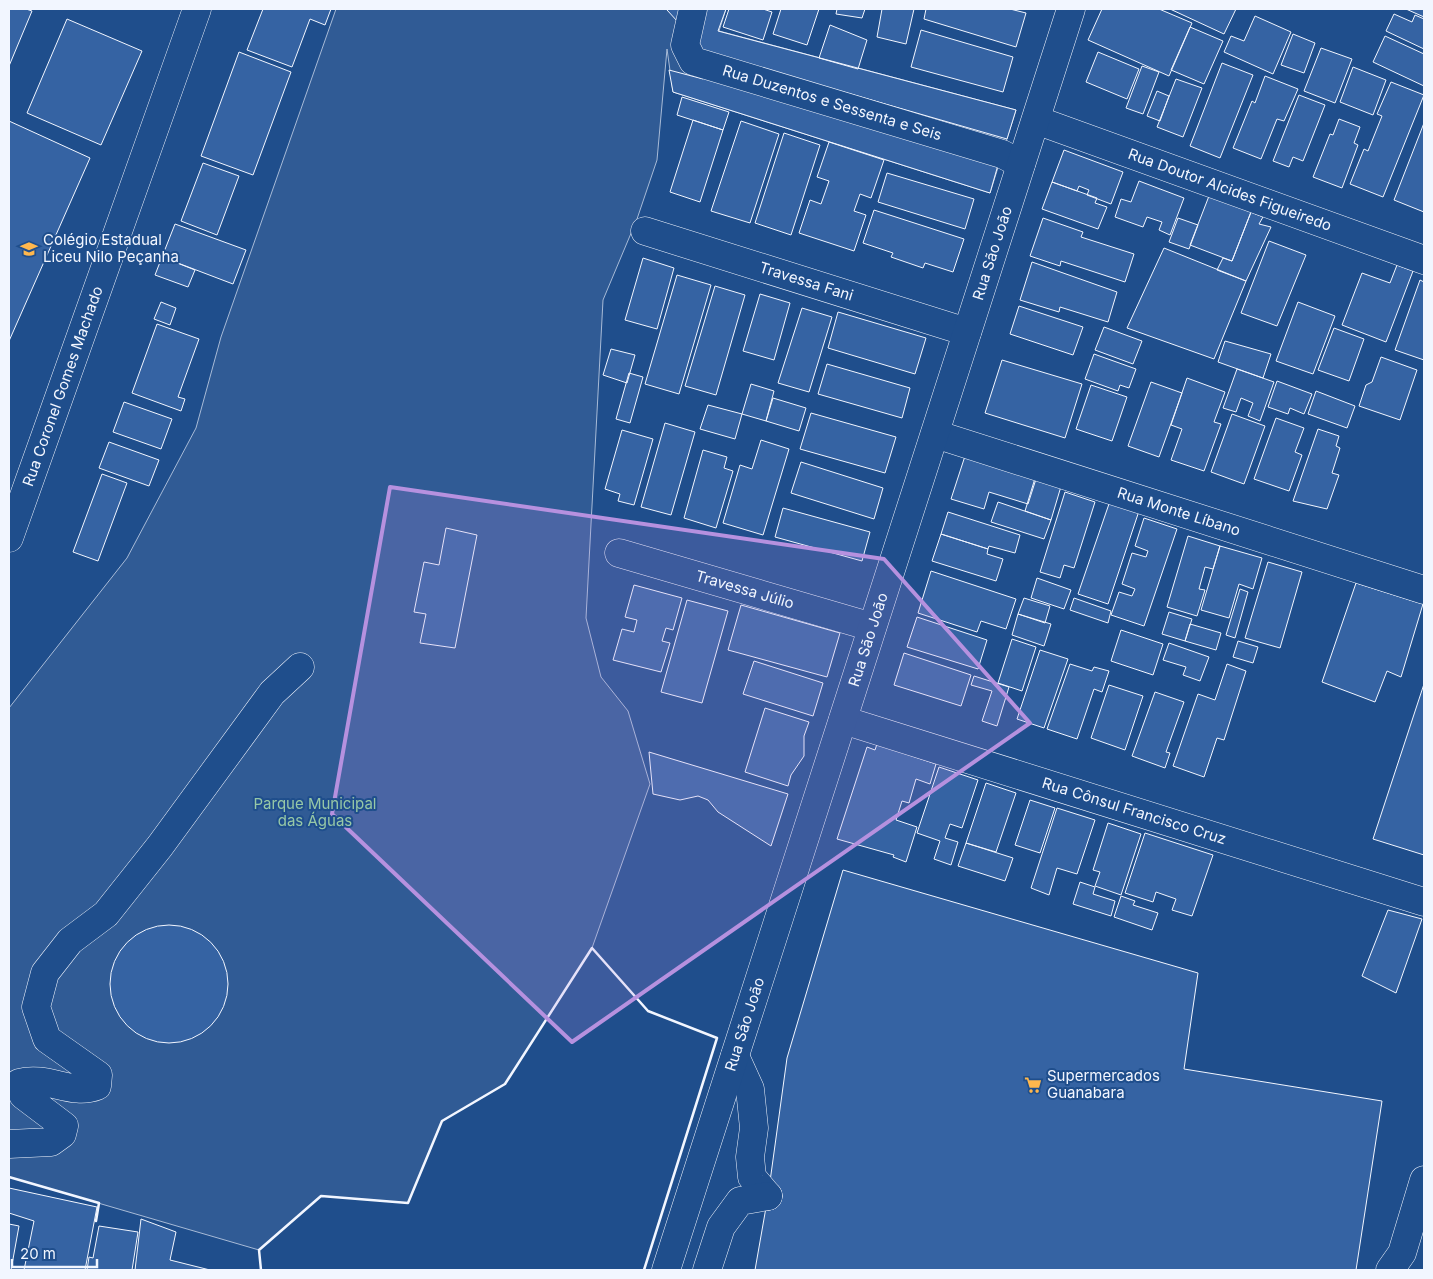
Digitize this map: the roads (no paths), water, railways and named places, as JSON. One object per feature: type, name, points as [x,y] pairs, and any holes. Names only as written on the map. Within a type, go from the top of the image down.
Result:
[{"type":"street","name":"Rua Coronel Gomes Machado","points":[[9,538],[197,9]]},
{"type":"street","name":"Rua Duzentos e Sessenta e Seis","points":[[693,9],[685,45],[693,61],[1002,154],[1021,164]]},
{"type":"street","name":"Rua São João","points":[[666,1270],[1071,9]]},
{"type":"street","name":"Rua Doutor Alcides Figueiredo","points":[[1036,120],[1424,260]]},
{"type":"street","name":"Travessa Fani","points":[[645,231],[967,332]]},
{"type":"street","name":"Rua Monte Líbano","points":[[935,434],[1424,590]]},
{"type":"street","name":"Travessa Júlio","points":[[618,553],[872,627]]},
{"type":"street","points":[[9,1144],[51,1142],[62,1134],[64,1126],[43,1108],[23,1095],[19,1083],[33,1079],[86,1090],[97,1086],[98,1075],[47,1039],[36,1006],[44,974],[70,941],[106,914],[160,846],[272,692],[300,667]]},
{"type":"street","name":"Rua Cônsul Francisco Cruz","points":[[843,720],[1424,902]]},
{"type":"street","points":[[707,1270],[721,1227],[740,1201],[768,1196],[752,1177],[750,1157],[754,1128],[750,1089],[735,1056]]},
{"type":"street","points":[[1390,1270],[1402,1253],[1424,1180]]},
{"type":"place","name":"Colégio Estadual Liceu Nilo Peçanha","points":[[29,249]]},
{"type":"place","name":"Supermercados Guanabara","points":[[1033,1085]]},
{"type":"park label","name":"Parque Municipal das Águas","points":[[315,812]]}]
